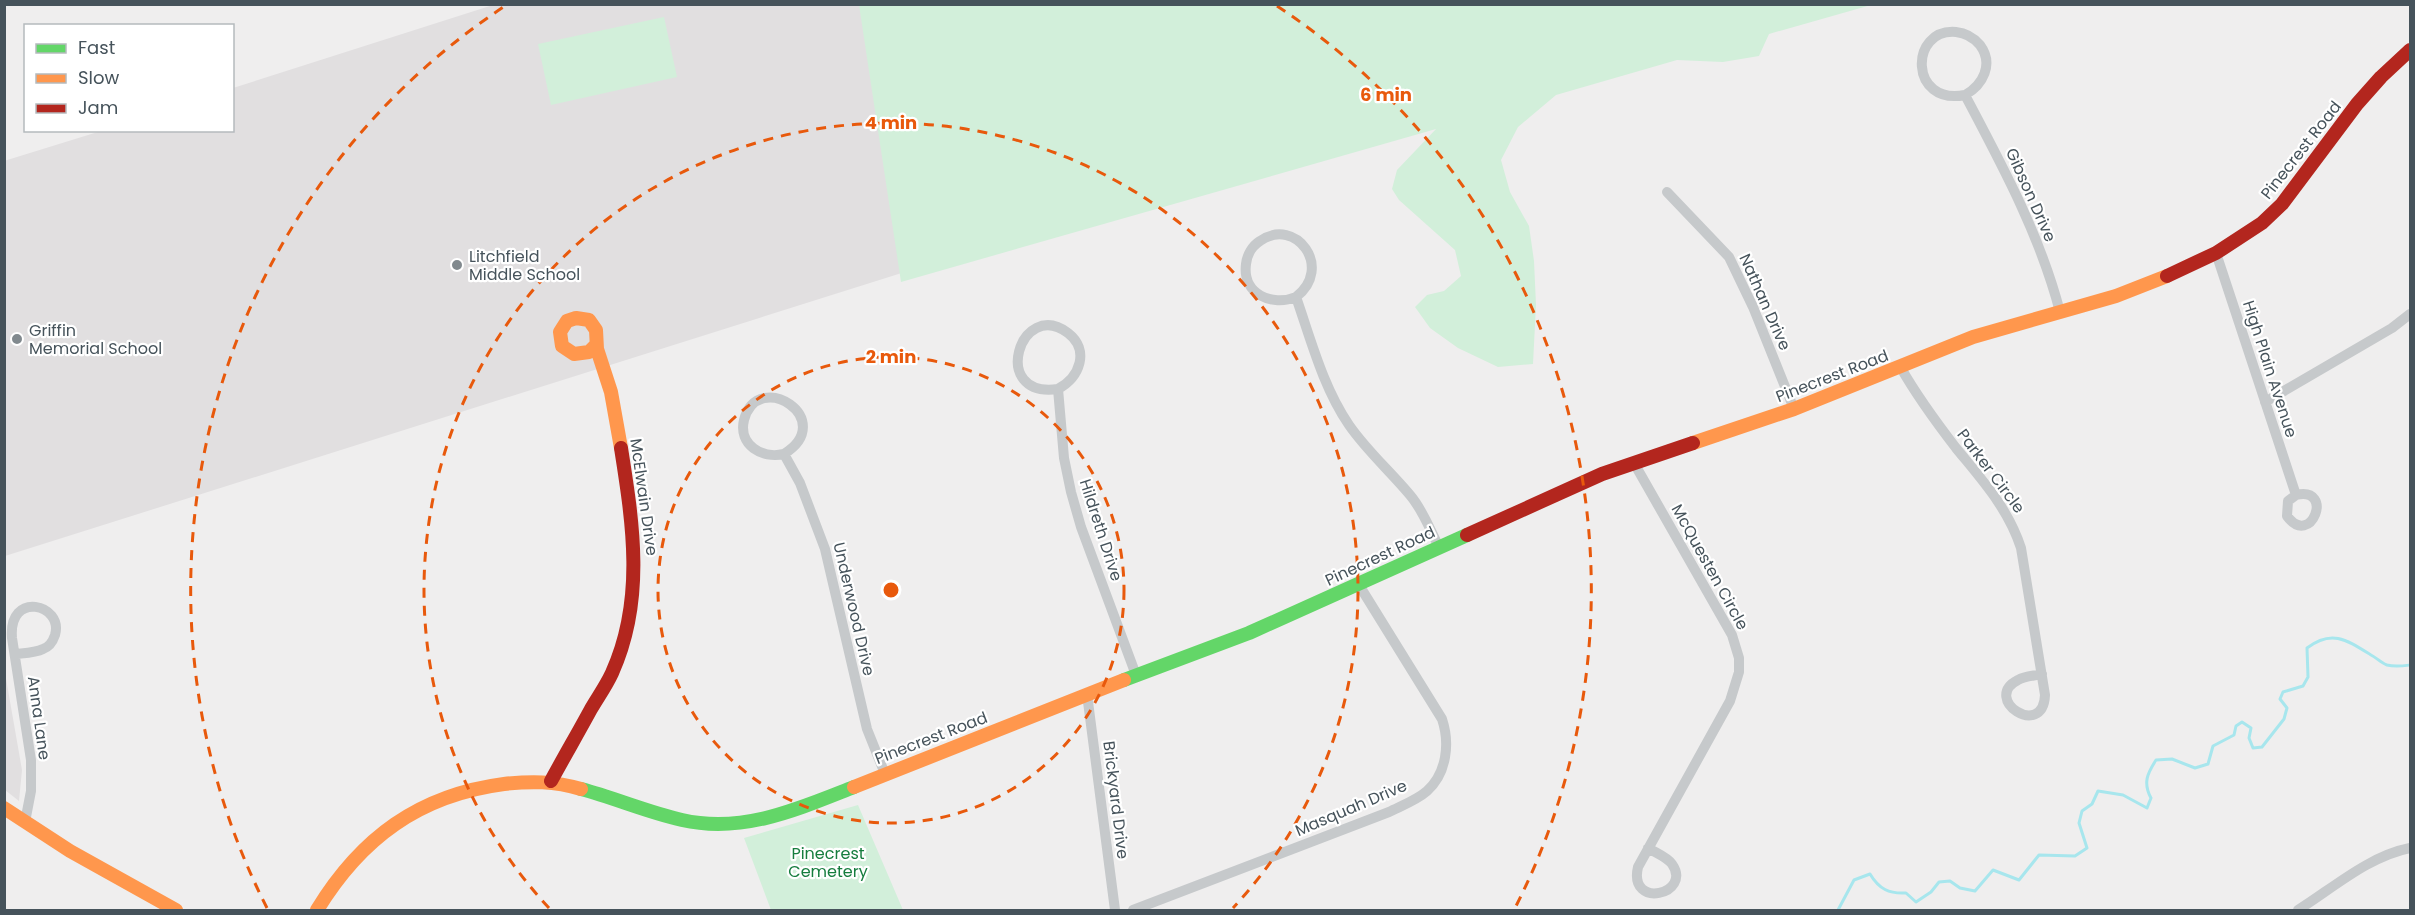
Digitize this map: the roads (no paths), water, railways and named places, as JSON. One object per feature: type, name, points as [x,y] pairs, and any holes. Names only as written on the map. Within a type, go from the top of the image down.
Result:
[{"type":"street","points":[[1952,32],[1967,35],[1974,39],[1986,58],[1985,73],[1978,87],[1965,95],[1947,96],[1938,93],[1925,80],[1922,71],[1923,52],[1928,44],[1943,34],[1952,32]]},
{"type":"street","name":"Pinecrest Road","points":[[317,910],[341,873],[382,833],[416,809],[464,790],[491,784],[551,781],[669,817],[700,824],[729,825],[757,822],[795,810],[1087,694],[1249,633],[1602,474],[1794,409],[1973,337],[2116,296],[2172,274],[2216,253],[2262,223],[2282,204],[2357,104],[2410,50]]},
{"type":"street","name":"Gibson Drive","points":[[1965,95],[2015,190],[2051,277],[2060,312]]},
{"type":"street","name":"Nathan Drive","points":[[1667,192],[1729,257],[1753,307],[1794,409]]},
{"type":"street","points":[[1272,235],[1281,235],[1297,240],[1309,252],[1313,268],[1311,277],[1303,292],[1296,297],[1279,302],[1270,300],[1262,297],[1249,284],[1246,276],[1247,258],[1257,243],[1272,235]]},
{"type":"street","name":"High Plain Avenue","points":[[2216,253],[2296,495]]},
{"type":"street","points":[[1296,297],[1324,378],[1342,414],[1376,461],[1410,495],[1439,548]]},
{"type":"street","points":[[2265,402],[2392,328],[2410,314]]},
{"type":"street","points":[[1053,326],[1064,330],[1072,336],[1081,355],[1080,366],[1068,384],[1058,389],[1048,390],[1029,383],[1018,366],[1017,356],[1024,337],[1042,327],[1053,326]]},
{"type":"street","name":"McElwain Drive","points":[[551,781],[615,667],[625,639],[635,584],[637,558],[632,507],[609,383],[596,345]]},
{"type":"street","name":"Parker Circle","points":[[1900,368],[1941,428],[2003,507],[2014,526],[2021,548],[2042,674]]},
{"type":"street","name":"Hildreth Drive","points":[[1058,389],[1064,458],[1071,492],[1081,527],[1136,675]]},
{"type":"street","points":[[779,398],[795,407],[800,415],[802,433],[798,442],[784,454],[764,455],[755,451],[748,443],[743,424],[746,414],[760,400],[779,398]]},
{"type":"street","name":"Underwood Drive","points":[[784,454],[800,483],[825,549],[867,729],[885,774]]},
{"type":"street","name":"McQuesten Circle","points":[[1635,463],[1726,622],[1739,658],[1738,672],[1730,700],[1648,848]]},
{"type":"street","name":"Masquah Drive","points":[[1133,910],[1389,812],[1427,791],[1436,780],[1446,754],[1445,729],[1442,719],[1359,585]]},
{"type":"street","name":"Anna Lane","points":[[15,654],[37,651],[50,645],[56,632],[53,617],[48,612],[35,606],[27,607],[15,616],[12,630],[15,654],[31,760],[31,783],[25,822]]},
{"type":"street","name":"Brickyard Drive","points":[[1087,694],[1115,910]]},
{"type":"street","points":[[4,808],[70,851],[176,910]]},
{"type":"street","points":[[2298,910],[2371,863],[2386,855],[2410,848]]},
{"type":"waterway","points":[[1838,910],[1854,880],[1870,874],[1885,889],[1894,893],[1906,893],[1916,902],[1931,892],[1939,882],[1950,881],[1960,888],[1975,891],[1993,870],[2019,880],[2039,855],[2075,856],[2087,848],[2079,823],[2082,811],[2092,804],[2098,791],[2123,795],[2147,808],[2151,798],[2147,788],[2147,779],[2156,760],[2172,759],[2195,768],[2208,764],[2213,746],[2234,735],[2236,726],[2242,722],[2251,728],[2249,738],[2253,748],[2262,747],[2284,719],[2287,708],[2280,699],[2283,692],[2303,686],[2308,677],[2307,648],[2316,642],[2324,639],[2339,639],[2347,641],[2387,665],[2410,665]]},
{"type":"place","name":"Litchfield Middle School","points":[[457,265]]},
{"type":"place","name":"Griffin Memorial School","points":[[17,339]]},
{"type":"park label","name":"Pinecrest Cemetery","points":[[828,862]]}]
